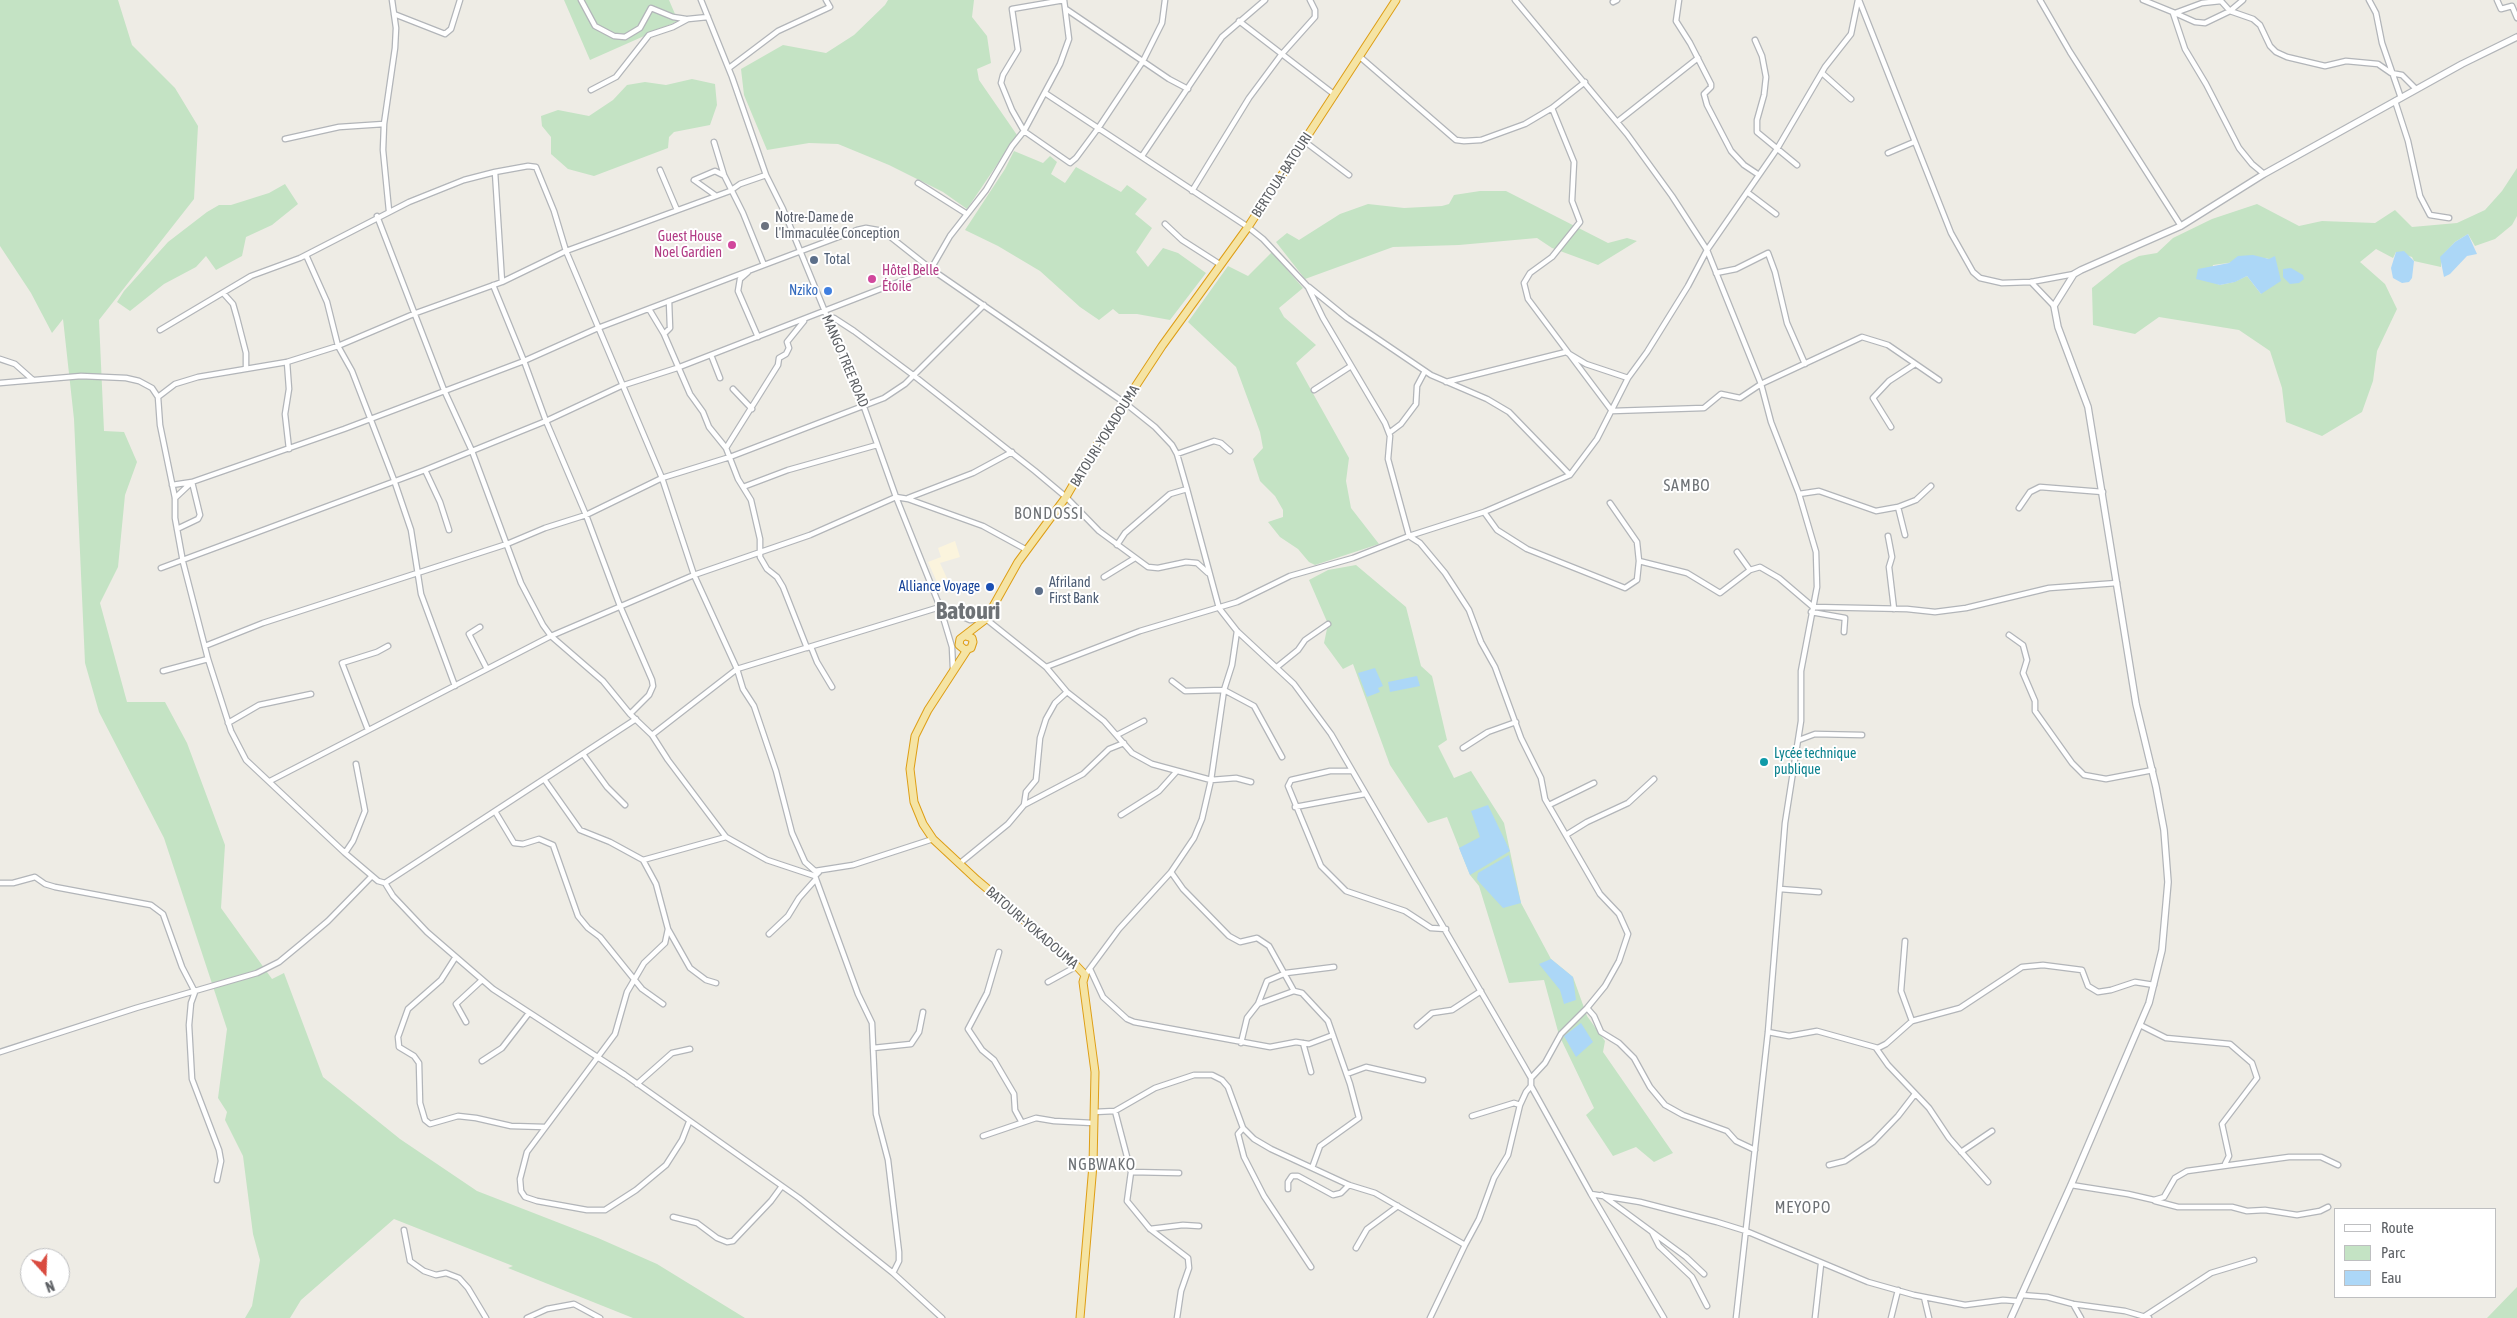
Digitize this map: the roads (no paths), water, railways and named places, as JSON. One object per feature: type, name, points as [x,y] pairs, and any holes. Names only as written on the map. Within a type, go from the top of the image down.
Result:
[{"type":"highway","name":"BERTOUA-BATOURI","points":[[1162,346],[1248,227],[1396,0]]},
{"type":"highway","name":"BATOURI-YOKADOUMA","points":[[1080,1318],[1090,1198],[1095,1072],[1083,982],[1084,976],[1077,966],[959,864],[933,839],[923,824],[914,802],[910,769],[912,748],[920,724],[955,667],[972,646],[969,638],[983,621],[1027,550],[1066,497],[1162,346]]},
{"type":"highway","points":[[967,650],[959,645],[960,639],[969,638]]},
{"type":"highway","name":"BATOURI-YOKADOUMA","points":[[955,667],[959,645]]},
{"type":"street","points":[[389,210],[388,184],[383,157],[384,124],[395,48],[392,0]]},
{"type":"street","points":[[394,14],[445,34],[451,29],[460,0]]},
{"type":"street","points":[[581,0],[595,26],[614,36],[624,37],[640,28],[652,8],[673,17],[688,19],[708,17]]},
{"type":"street","name":"MANGO TREE ROAD","points":[[701,0],[728,68],[766,175],[801,252],[864,407],[896,497],[940,607],[952,647],[955,667]]},
{"type":"street","points":[[728,68],[778,31],[830,7],[826,0]]},
{"type":"street","points":[[161,568],[183,562],[394,480],[425,470],[546,421],[621,386],[677,368],[931,269],[950,236],[986,190],[1012,146],[1024,131],[1068,47],[1064,0],[1013,8],[1011,11],[1018,50],[1003,75],[1001,83],[1024,131],[1070,163],[1076,158],[1099,127],[1143,61],[1162,23],[1165,0]]},
{"type":"street","points":[[1142,156],[1222,37],[1265,0]]},
{"type":"street","points":[[1192,191],[1235,120],[1281,55],[1315,17],[1315,10],[1310,0]]},
{"type":"street","points":[[1515,0],[1585,82],[1651,166],[1707,250],[1761,384],[1771,422],[1799,494],[1816,552],[1817,587],[1801,671],[1799,740],[1785,823],[1768,1032],[1736,1318]]},
{"type":"street","points":[[1679,0],[1676,21],[1712,86],[1704,94],[1714,119],[1738,159],[1759,174]]},
{"type":"street","points":[[1046,667],[1140,631],[1237,602],[1290,576],[1353,558],[1409,536],[1484,512],[1570,475],[1588,453],[1628,378],[1647,352],[1688,286],[1707,250],[1777,149],[1822,73],[1851,34],[1858,0]]},
{"type":"street","points":[[1858,0],[1951,233],[1973,272],[1980,278],[1994,282],[2031,282],[2074,274],[2181,226],[2264,174],[2462,64],[2517,38]]},
{"type":"street","points":[[2040,0],[2070,52],[2181,226]]},
{"type":"street","points":[[2143,0],[2201,23],[2230,11],[2243,0]]},
{"type":"street","points":[[2174,13],[2192,6],[2218,0],[2230,11],[2253,19],[2260,25],[2270,46],[2276,52],[2288,57],[2325,66],[2346,61],[2378,64],[2391,73],[2402,75],[2416,90]]},
{"type":"street","points":[[2369,0],[2376,13],[2391,73],[2402,98]]},
{"type":"street","points":[[2497,0],[2501,9],[2512,6],[2517,18]]},
{"type":"street","points":[[1066,8],[1143,61],[1188,89]]},
{"type":"street","points":[[2174,13],[2185,49],[2206,84],[2239,148],[2252,164],[2264,174]]},
{"type":"street","points":[[591,90],[616,77],[647,36],[688,19]]},
{"type":"street","points":[[1239,21],[1335,95]]},
{"type":"street","points":[[1755,40],[1762,56],[1766,77],[1764,95],[1756,128],[1760,135],[1797,165]]},
{"type":"street","points":[[1359,56],[1456,140],[1481,140],[1525,124],[1552,108],[1585,82]]},
{"type":"street","points":[[1617,122],[1698,58]]},
{"type":"street","points":[[1822,73],[1851,99]]},
{"type":"street","points":[[1045,93],[1248,227],[1264,239],[1308,287],[1347,318],[1425,371],[1487,399],[1509,412],[1570,475]]},
{"type":"street","points":[[2395,101],[2423,202],[2430,216],[2449,218]]},
{"type":"street","points":[[1552,108],[1574,162],[1572,201],[1580,222],[1552,257],[1530,273],[1524,283],[1528,299],[1612,411]]},
{"type":"street","points":[[285,139],[339,127],[384,124]]},
{"type":"street","points":[[1304,141],[1349,175]]},
{"type":"street","points":[[714,142],[730,190],[743,213],[764,265]]},
{"type":"street","points":[[1888,153],[1914,142]]},
{"type":"street","points":[[160,330],[265,269],[306,255],[389,210],[464,180],[520,167],[536,167],[554,211],[566,251],[621,386],[662,478],[694,576],[737,669],[743,689],[754,706],[768,746],[792,833],[805,862],[815,875],[858,994],[872,1023],[876,1114],[888,1160],[899,1257],[893,1272]]},
{"type":"street","points":[[660,170],[677,210]]},
{"type":"street","points":[[715,195],[694,180],[716,171],[724,175]]},
{"type":"street","points":[[495,172],[502,282]]},
{"type":"street","points":[[158,396],[175,384],[198,377],[287,362],[338,346],[416,313],[502,282],[566,251],[766,175]]},
{"type":"street","points":[[918,183],[967,214]]},
{"type":"street","points":[[1747,192],[1776,214]]},
{"type":"street","points":[[377,216],[416,313],[444,390],[472,451],[521,584],[550,636],[603,681],[630,714],[652,734],[668,760],[726,837],[767,860],[815,875],[853,865],[933,839]]},
{"type":"street","points":[[1165,224],[1182,240],[1220,265]]},
{"type":"street","points":[[172,485],[192,482],[371,419],[524,361],[598,328],[857,230],[875,228],[887,233],[931,269],[1125,403],[1165,437],[1177,454],[1219,608],[1237,631],[1294,684],[1331,734],[1531,1078],[1532,1086],[1591,1194],[1664,1318]]},
{"type":"street","points":[[1716,273],[1736,269],[1768,253],[1775,272],[1787,323],[1805,364]]},
{"type":"street","points":[[306,255],[327,302],[338,346],[352,371],[394,480],[411,530],[419,571],[420,594],[455,686]]},
{"type":"street","points":[[750,270],[740,279],[738,292],[758,337]]},
{"type":"street","points":[[2054,306],[2074,274]]},
{"type":"street","points":[[2011,1318],[2016,1302],[2071,1185],[2140,1025],[2154,984],[2162,950],[2168,882],[2164,830],[2153,770],[2136,704],[2103,492],[2085,395],[2061,337],[2054,306],[2031,282]]},
{"type":"street","points":[[492,285],[524,361],[546,421],[586,514],[620,606],[653,686],[648,695],[630,714]]},
{"type":"street","points":[[1308,287],[1351,366],[1378,408],[1389,433],[1388,459],[1409,536],[1420,543],[1445,573],[1469,610],[1481,642],[1495,668],[1541,778],[1548,805],[1600,894],[1619,914],[1628,934],[1614,972],[1587,1008],[1561,1034],[1544,1063],[1531,1078]]},
{"type":"street","points":[[224,294],[233,304],[246,352],[246,369]]},
{"type":"street","points":[[664,334],[670,328],[669,301]]},
{"type":"street","points":[[205,646],[419,571],[507,544],[586,514],[662,478],[730,457],[864,407],[890,394],[913,375],[984,305]]},
{"type":"street","points":[[649,310],[664,334],[677,368],[709,427],[726,448],[743,487],[752,500],[760,539],[760,557],[767,569],[777,577],[783,587],[816,662],[832,687]]},
{"type":"street","points":[[827,317],[845,324],[1012,452],[1066,497],[1099,531],[1148,567],[1158,568],[1186,562],[1197,564],[1211,576]]},
{"type":"street","points":[[726,448],[752,409],[767,380],[778,365],[780,358],[786,354],[789,348],[787,342],[804,320]]},
{"type":"street","points":[[1612,411],[1704,408],[1721,394],[1740,398],[1761,384],[1862,337],[1888,345],[1939,380]]},
{"type":"street","points":[[1446,382],[1566,352],[1586,364],[1628,378]]},
{"type":"street","points":[[711,355],[720,378]]},
{"type":"street","points":[[0,359],[15,364],[34,380]]},
{"type":"street","points":[[287,362],[289,389],[285,414],[289,449]]},
{"type":"street","points":[[1891,427],[1873,398],[1889,381],[1915,364]]},
{"type":"street","points":[[1314,390],[1351,366]]},
{"type":"street","points":[[1389,433],[1401,424],[1416,404],[1417,386],[1425,371]]},
{"type":"street","points":[[0,383],[81,376],[126,378],[139,381],[152,388],[158,396],[160,425],[175,498],[177,529],[183,562],[208,659],[228,723],[242,755],[345,853],[378,881]]},
{"type":"street","points":[[733,389],[752,409]]},
{"type":"street","points":[[1177,454],[1214,441],[1221,442],[1230,452]]},
{"type":"street","points":[[743,487],[788,470],[877,445]]},
{"type":"street","points":[[908,498],[973,473],[1012,452]]},
{"type":"street","points":[[425,470],[440,502],[449,530]]},
{"type":"street","points":[[175,498],[192,482]]},
{"type":"street","points":[[177,529],[198,519],[200,514],[192,482]]},
{"type":"street","points":[[1799,494],[1819,490],[1876,511],[1898,507],[1916,500],[1931,486]]},
{"type":"street","points":[[2019,508],[2030,492],[2040,487],[2103,492]]},
{"type":"street","points":[[1117,545],[1125,533],[1170,494],[1187,489]]},
{"type":"street","points":[[270,782],[550,636],[694,576],[810,535],[896,497],[908,498],[983,526],[1027,550]]},
{"type":"street","points":[[1484,512],[1497,530],[1527,549],[1625,588],[1637,580],[1639,561],[1637,542],[1610,503]]},
{"type":"street","points":[[1898,507],[1905,536]]},
{"type":"street","points":[[1888,536],[1892,557],[1889,567],[1894,609]]},
{"type":"street","points":[[1737,552],[1750,570]]},
{"type":"street","points":[[1197,564],[1205,557]]},
{"type":"street","points":[[1104,577],[1135,558]]},
{"type":"street","points":[[1639,561],[1686,572],[1720,593],[1750,570],[1760,567],[1779,578],[1803,600],[1813,606],[1942,612],[2049,588],[2117,583]]},
{"type":"street","points":[[652,734],[737,669],[940,607],[970,620],[983,621],[1046,667],[1067,692],[1104,721],[1132,753],[1148,762],[1211,780],[1236,778],[1250,782]]},
{"type":"street","points":[[1812,612],[1845,618],[1844,632]]},
{"type":"street","points":[[1277,667],[1298,650],[1305,640],[1328,624]]},
{"type":"street","points":[[480,627],[469,634],[487,669]]},
{"type":"street","points":[[1084,976],[1119,929],[1171,872],[1194,838],[1202,819],[1211,780],[1224,690],[1232,665],[1237,631]]},
{"type":"street","points":[[2009,635],[2023,645],[2027,660],[2023,673],[2035,701],[2035,711],[2072,763],[2084,775],[2106,779],[2153,770]]},
{"type":"street","points":[[368,730],[342,663],[377,652],[388,646]]},
{"type":"street","points":[[163,671],[208,659]]},
{"type":"street","points":[[1172,681],[1184,691],[1224,690],[1254,706],[1282,757]]},
{"type":"street","points":[[1024,805],[1026,792],[1036,780],[1040,738],[1046,719],[1055,703],[1067,692]]},
{"type":"street","points":[[228,723],[259,706],[311,694]]},
{"type":"street","points":[[385,883],[636,719]]},
{"type":"street","points":[[1117,735],[1144,721]]},
{"type":"street","points":[[1464,748],[1488,732],[1516,722]]},
{"type":"street","points":[[1799,740],[1815,734],[1862,735]]},
{"type":"street","points":[[959,864],[1008,824],[1024,805],[1083,774],[1110,749],[1124,743]]},
{"type":"street","points":[[583,754],[600,779],[625,805]]},
{"type":"street","points":[[345,853],[353,841],[365,811],[356,764]]},
{"type":"street","points":[[1121,815],[1159,791],[1177,771]]},
{"type":"street","points":[[1352,772],[1330,771],[1291,780],[1288,786],[1295,807],[1321,866],[1346,891],[1405,911],[1430,928],[1446,929]]},
{"type":"street","points":[[544,779],[580,830],[610,842],[643,860],[656,884],[668,929],[692,971],[716,983]]},
{"type":"street","points":[[1566,835],[1587,822],[1628,803],[1654,779]]},
{"type":"street","points":[[1548,805],[1594,782]]},
{"type":"street","points":[[1295,807],[1365,794]]},
{"type":"street","points":[[496,812],[514,844],[523,844],[539,839],[553,846],[578,916],[588,928],[600,937],[642,989],[662,1004]]},
{"type":"street","points":[[643,860],[726,837]]},
{"type":"street","points":[[1171,872],[1183,889],[1229,936],[1240,942],[1257,938],[1269,946],[1286,973],[1294,991]]},
{"type":"street","points":[[769,934],[788,916],[815,875]]},
{"type":"street","points":[[0,1052],[249,976],[278,962],[328,921],[372,876]]},
{"type":"street","points":[[0,883],[13,883],[35,877],[45,884],[55,887],[151,905],[163,914],[182,968],[195,992],[191,1003],[190,1025],[192,1079],[219,1150],[220,1161],[217,1180]]},
{"type":"street","points":[[368,882],[378,881],[385,883],[393,896],[408,913],[455,958],[482,980],[529,1014],[637,1084],[782,1186],[893,1272],[942,1318]]},
{"type":"street","points":[[1780,890],[1819,892]]},
{"type":"street","points":[[668,929],[665,943],[644,963],[627,992],[615,1034],[527,1152],[520,1179],[521,1191],[525,1197],[536,1202],[598,1211],[620,1201],[657,1174],[671,1158],[689,1122]]},
{"type":"street","points":[[1905,941],[1901,991],[1912,1021]]},
{"type":"street","points":[[999,952],[987,993],[968,1029],[982,1050],[994,1060],[1014,1094],[1015,1110],[1021,1121]]},
{"type":"street","points":[[455,958],[442,980],[408,1009],[398,1037],[398,1047],[414,1056],[419,1063],[420,1103],[425,1120],[430,1124],[458,1116],[511,1126],[545,1127]]},
{"type":"street","points":[[1876,1048],[1886,1044],[1912,1021],[1960,1008],[2022,967],[2043,965],[2082,970],[2088,986],[2098,992],[2112,990],[2136,982],[2154,984]]},
{"type":"street","points":[[1048,982],[1077,966]]},
{"type":"street","points":[[1240,1043],[1247,1018],[1258,1004],[1268,980],[1286,973],[1334,967]]},
{"type":"street","points":[[1090,969],[1103,997],[1127,1019],[1240,1043],[1270,1047],[1309,1044],[1333,1035]]},
{"type":"street","points":[[466,1022],[456,1004],[482,980]]},
{"type":"street","points":[[1258,1004],[1294,991],[1302,993],[1324,1015],[1347,1074],[1359,1118],[1320,1146],[1312,1168]]},
{"type":"street","points":[[1417,1026],[1432,1013],[1452,1010],[1481,991]]},
{"type":"street","points":[[1587,1008],[1594,1016],[1601,1032],[1619,1042],[1630,1054],[1650,1087],[1665,1106],[1683,1115],[1727,1131],[1742,1145],[1755,1150]]},
{"type":"street","points":[[874,1048],[911,1044],[919,1032],[923,1012]]},
{"type":"street","points":[[482,1061],[502,1048],[529,1014]]},
{"type":"street","points":[[2140,1025],[2166,1038],[2230,1044],[2252,1063],[2257,1078],[2222,1124],[2229,1156],[2225,1164]]},
{"type":"street","points":[[1768,1032],[1788,1036],[1820,1032],[1876,1048],[1938,1119],[1961,1152],[1988,1182]]},
{"type":"street","points":[[1303,1043],[1311,1072]]},
{"type":"street","points":[[637,1084],[672,1054],[690,1049]]},
{"type":"street","points":[[1347,1074],[1366,1067],[1423,1080]]},
{"type":"street","points":[[1094,1112],[1115,1111],[1155,1088],[1194,1075],[1212,1075],[1222,1080],[1228,1087],[1243,1128],[1258,1141],[1349,1185],[1375,1193],[1465,1245]]},
{"type":"street","points":[[1430,1318],[1478,1219],[1492,1183],[1508,1155],[1520,1105],[1526,1092],[1532,1086]]},
{"type":"street","points":[[1829,1165],[1845,1161],[1873,1142],[1898,1116],[1915,1094]]},
{"type":"street","points":[[1472,1116],[1514,1102],[1520,1105]]},
{"type":"street","points":[[1115,1111],[1131,1172],[1127,1200],[1150,1229],[1186,1256],[1190,1262],[1181,1291],[1177,1318]]},
{"type":"street","points":[[982,1136],[1021,1121],[1036,1118],[1054,1122],[1093,1123]]},
{"type":"street","points":[[1243,1128],[1238,1134],[1244,1157],[1264,1196],[1311,1267]]},
{"type":"street","points":[[1961,1152],[1992,1130]]},
{"type":"street","points":[[2154,1200],[2164,1197],[2175,1178],[2182,1173],[2225,1164],[2289,1157],[2321,1157],[2338,1165]]},
{"type":"street","points":[[1131,1172],[1179,1173]]},
{"type":"street","points":[[1288,1189],[1288,1182],[1292,1176],[1298,1176],[1333,1195],[1341,1193],[1349,1185]]},
{"type":"street","points":[[2071,1185],[2128,1194],[2178,1207],[2232,1207],[2247,1211],[2265,1210],[2297,1214],[2320,1211],[2328,1207]]},
{"type":"street","points":[[673,1217],[697,1223],[717,1238],[727,1242],[733,1241],[771,1201],[782,1186]]},
{"type":"street","points":[[1591,1194],[1601,1194],[1640,1202],[1746,1231],[1821,1264],[1868,1282],[1924,1297],[1966,1305],[2003,1300],[2016,1302]]},
{"type":"street","points":[[1601,1194],[1686,1257],[1704,1274]]},
{"type":"street","points":[[1356,1248],[1368,1229],[1398,1206]]},
{"type":"street","points":[[1150,1229],[1183,1225],[1199,1226]]},
{"type":"street","points":[[404,1230],[410,1261],[424,1271],[436,1275],[446,1273],[459,1278],[468,1288],[486,1318]]},
{"type":"street","points":[[1652,1232],[1659,1246],[1692,1277],[1707,1306]]},
{"type":"street","points":[[2020,1295],[2047,1297],[2073,1304],[2097,1306],[2147,1317],[2212,1273],[2254,1260]]},
{"type":"street","points":[[1816,1318],[1821,1264]]},
{"type":"street","points":[[1892,1318],[1898,1290]]},
{"type":"street","points":[[1924,1297],[1929,1318]]},
{"type":"street","points":[[527,1318],[547,1309],[574,1304],[600,1318]]},
{"type":"street","points":[[2073,1304],[2081,1318]]},
{"type":"water","points":[[2468,234],[2477,254],[2467,256],[2450,274],[2444,277],[2440,257],[2455,242]]},
{"type":"water","points":[[2404,251],[2414,261],[2412,278],[2409,282],[2402,283],[2393,278],[2391,268],[2396,252]]},
{"type":"water","points":[[2253,255],[2269,259],[2275,256],[2281,281],[2261,294],[2247,276],[2235,282],[2220,285],[2196,279],[2198,269],[2229,263],[2238,256]]},
{"type":"water","points":[[2291,268],[2303,275],[2304,279],[2299,283],[2290,284],[2283,277],[2283,269]]},
{"type":"water","points":[[1375,668],[1383,686],[1378,688],[1380,692],[1367,697],[1358,673]]},
{"type":"water","points":[[1417,676],[1420,686],[1390,692],[1388,682]]},
{"type":"water","points":[[1488,805],[1510,851],[1470,875],[1459,848],[1480,837],[1471,811]]},
{"type":"water","points":[[1509,855],[1521,903],[1503,908],[1477,879],[1478,873]]},
{"type":"water","points":[[1551,959],[1573,977],[1576,1000],[1564,1004],[1560,990],[1539,964]]},
{"type":"water","points":[[1581,1023],[1593,1042],[1576,1057],[1564,1036]]},
{"type":"place","name":"Notre-Dame de l'Immaculée Conception","points":[[765,226]]},
{"type":"place","name":"Guest House Noel Gardien","points":[[732,245]]},
{"type":"place","name":"Total","points":[[814,260]]},
{"type":"place","name":"Hôtel Belle Étoile","points":[[872,279]]},
{"type":"place","name":"Nziko","points":[[828,291]]},
{"type":"place","name":"Alliance Voyage","points":[[990,587]]},
{"type":"place","name":"Afriland First Bank","points":[[1039,591]]},
{"type":"place","name":"Lycée technique publique","points":[[1764,762]]},
{"type":"district","name":"SAMBO","points":[[1687,486]]},
{"type":"district","name":"BONDOSSI","points":[[1049,514]]},
{"type":"district","name":"Batouri","points":[[968,611]]},
{"type":"district","name":"NGBWAKO","points":[[1102,1165]]},
{"type":"district","name":"MEYOPO","points":[[1803,1208]]}]
